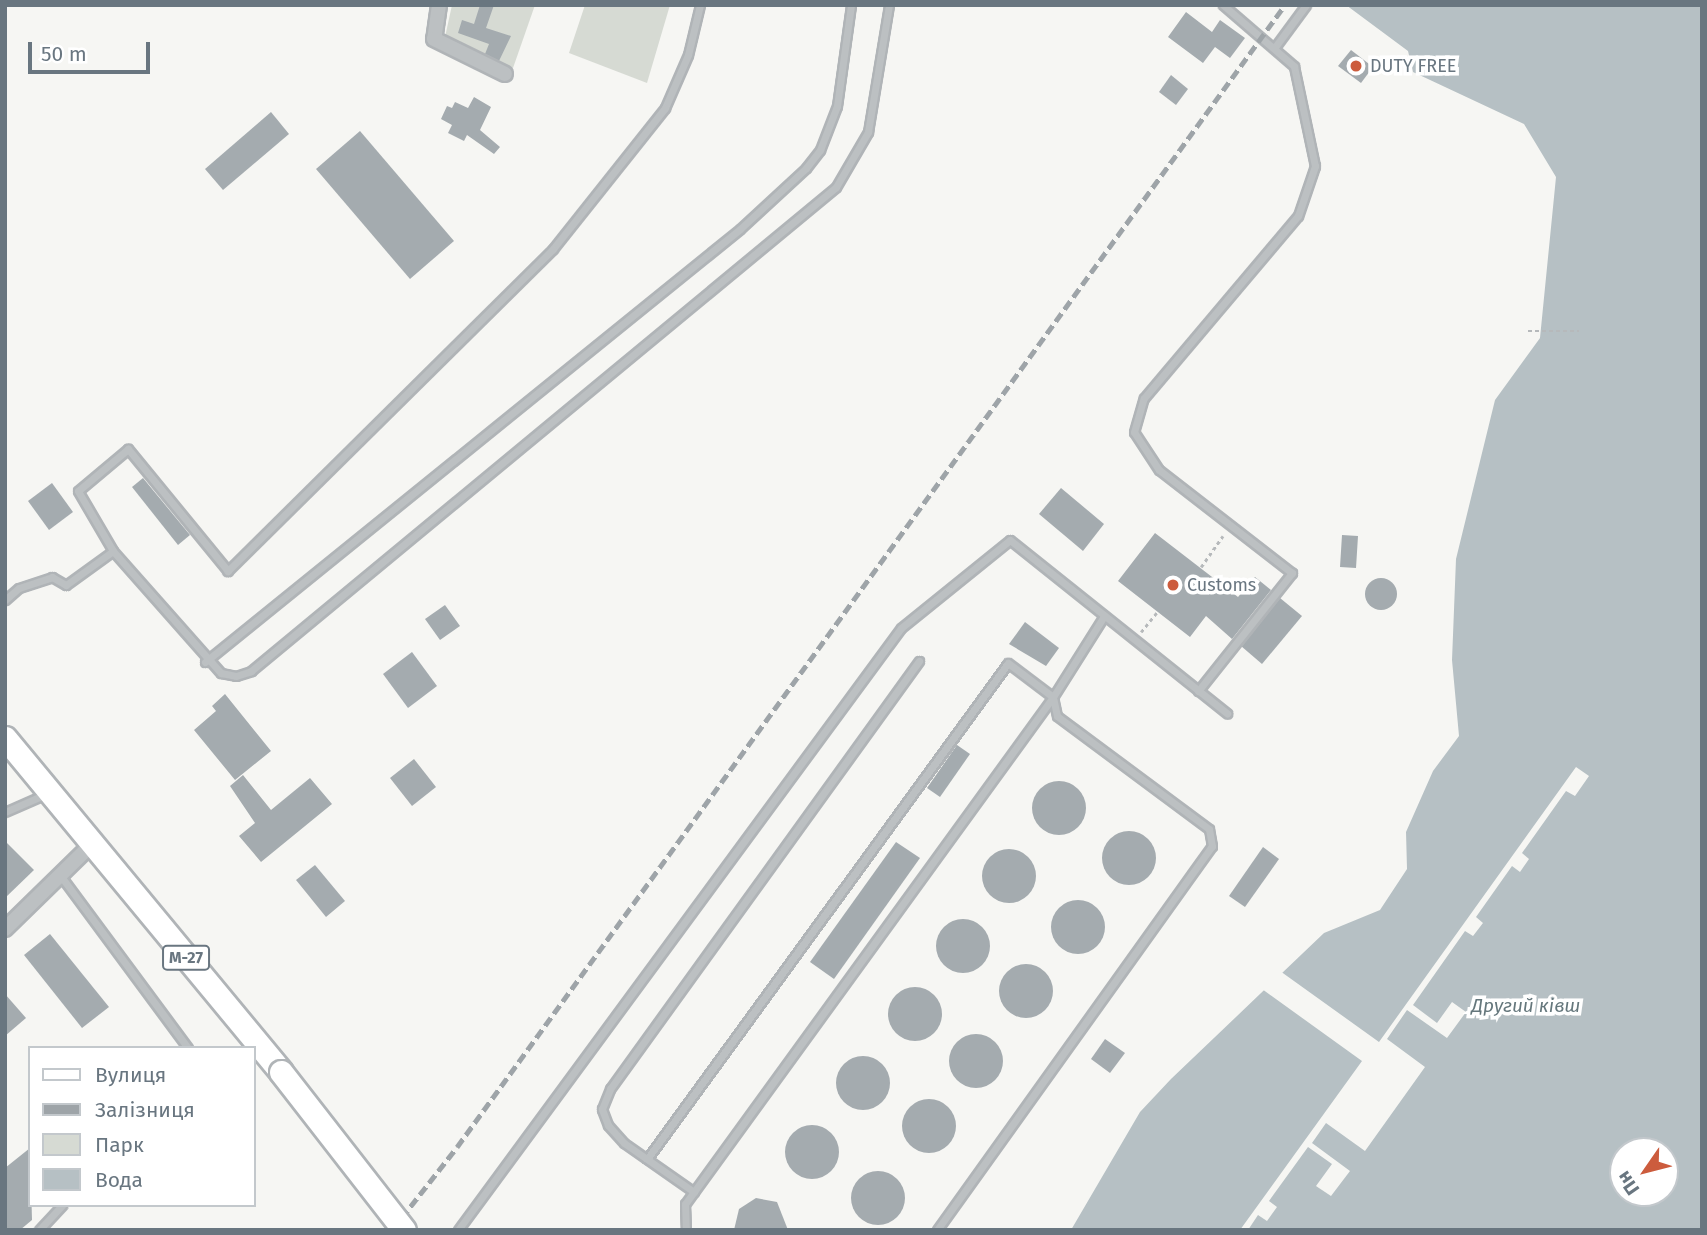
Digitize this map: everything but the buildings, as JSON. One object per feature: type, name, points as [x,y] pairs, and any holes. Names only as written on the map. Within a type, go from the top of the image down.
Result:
[{"type":"main road","name":"М-27","points":[[5,738],[281,1073],[404,1230]]},
{"type":"street","points":[[439,5],[434,39],[505,74]]},
{"type":"street","points":[[5,929],[92,844]]},
{"type":"lane","points":[[700,5],[688,55],[665,108],[554,249],[228,571],[128,449],[78,491],[113,551],[205,662],[236,676],[251,671],[836,187],[868,132],[889,5]]},
{"type":"lane","points":[[205,662],[740,229],[806,168],[820,150],[837,106],[850,5]]},
{"type":"lane","points":[[1275,47],[1306,5]]},
{"type":"lane","points":[[1198,691],[1292,573],[1159,470],[1134,432],[1144,398],[1298,216],[1315,166],[1294,66],[1227,6]]},
{"type":"lane","points":[[458,1230],[901,628],[1010,540],[1227,713]]},
{"type":"lane","points":[[5,600],[19,588],[52,577],[66,585],[113,551]]},
{"type":"lane","points":[[686,1230],[685,1204],[1053,697],[1104,616]]},
{"type":"lane","points":[[694,1192],[647,1159],[608,1125],[602,1109],[610,1089],[919,661]]},
{"type":"lane","points":[[647,1159],[1008,663],[1053,697],[1057,716],[1209,829],[1212,846],[937,1230]]},
{"type":"lane","points":[[5,812],[48,793]]},
{"type":"lane","points":[[60,875],[187,1046]]},
{"type":"lane","points":[[39,1230],[60,1207]]},
{"type":"path","points":[[1528,331],[1579,331]]},
{"type":"path","points":[[1201,568],[1231,524]]},
{"type":"path","points":[[1135,640],[1158,611]]},
{"type":"green space","points":[[452,5],[535,5],[513,68],[445,37]]},
{"type":"green space","points":[[585,5],[670,5],[647,83],[569,53]]},
{"type":"water","name":"Другий ківш","points":[[1346,5],[1702,5],[1702,1230],[1071,1230],[1140,1112],[1171,1079],[1324,933],[1380,910],[1407,869],[1406,832],[1433,771],[1459,736],[1452,660],[1456,559],[1495,400],[1540,338],[1556,177],[1524,124],[1413,72],[1408,51]]},
{"type":"pier","points":[[1576,767],[1589,776],[1575,796],[1566,791],[1522,853],[1529,859],[1520,872],[1512,866],[1476,917],[1483,923],[1473,936],[1465,931],[1413,1005],[1437,1023],[1452,1002],[1466,1012],[1447,1038],[1407,1010],[1387,1039],[1425,1067],[1365,1151],[1326,1123],[1312,1143],[1350,1171],[1331,1196],[1316,1186],[1332,1164],[1308,1147],[1269,1201],[1277,1207],[1267,1221],[1258,1215],[1248,1230],[1240,1230],[1362,1061],[1262,989],[1280,971],[1379,1042]]},
{"type":"railway","points":[[392,1230],[457,1147],[1285,5]]},
{"type":"place","name":"DUTY FREE","points":[[1356,66]]},
{"type":"place","name":"Customs","points":[[1173,585]]}]
